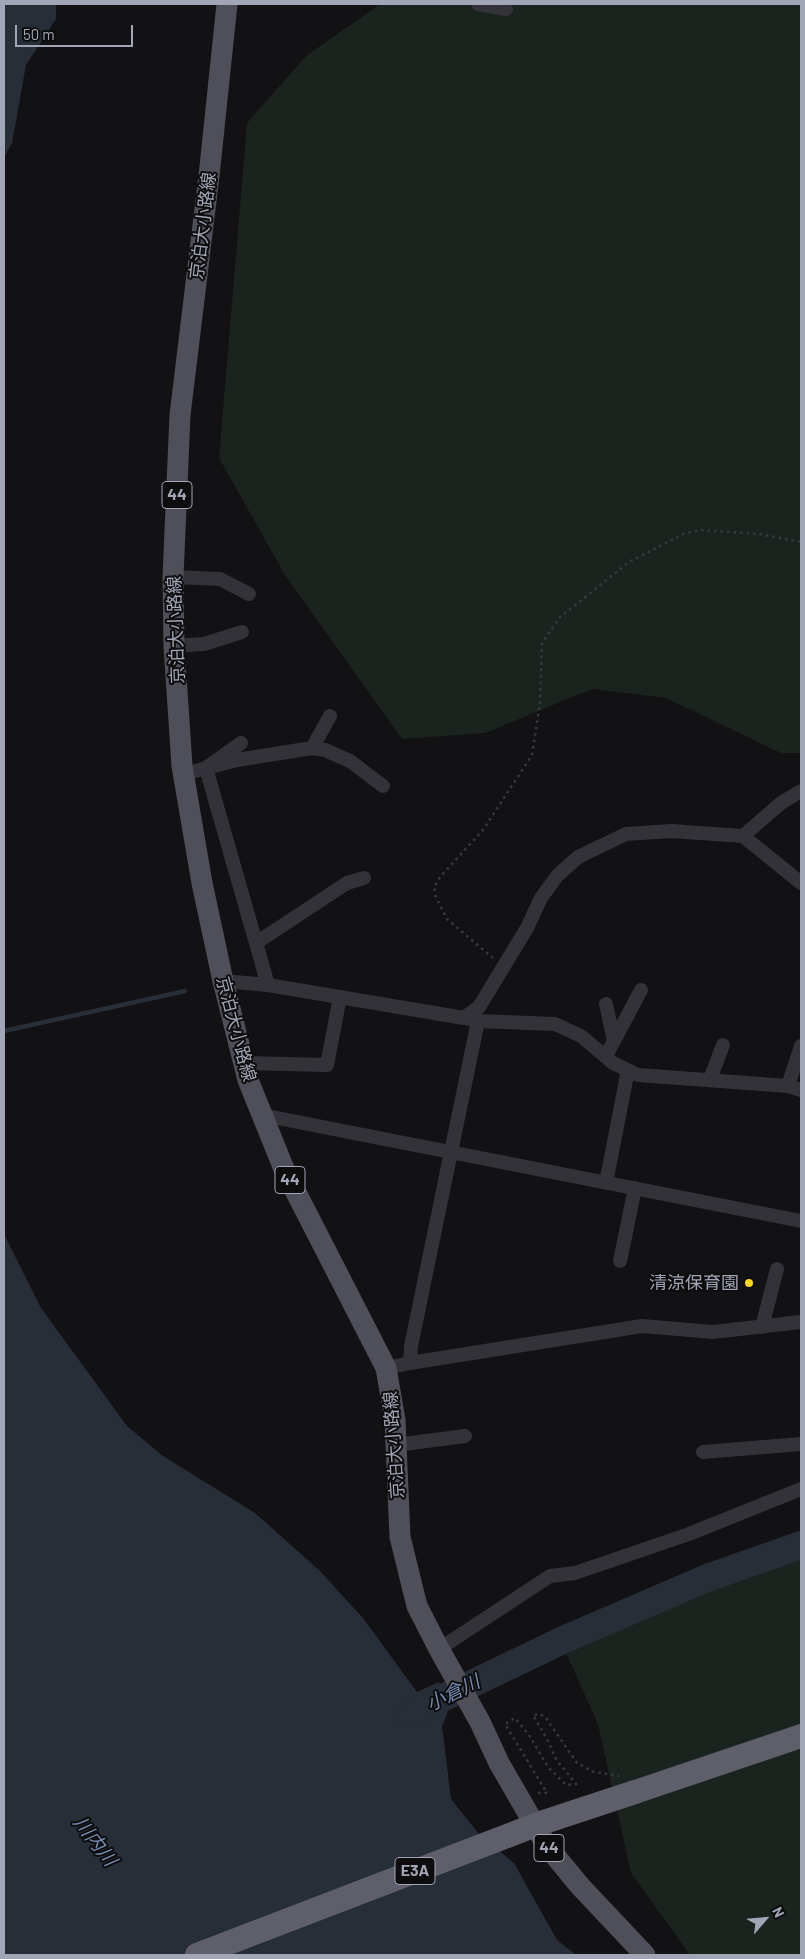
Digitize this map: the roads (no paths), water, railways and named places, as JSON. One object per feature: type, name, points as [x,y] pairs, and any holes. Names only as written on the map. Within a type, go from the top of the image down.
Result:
[{"type":"highway","name":"E3A","points":[[197,1955],[541,1823],[629,1784],[801,1736]]},
{"type":"main road","name":"京泊大小路線","points":[[230,5],[180,416],[173,577],[174,646],[184,774],[202,883],[223,981],[248,1080],[284,1169],[386,1368],[395,1420],[400,1538],[417,1606],[480,1722],[499,1763],[547,1846],[580,1886],[646,1955]]},
{"type":"street","points":[[478,4],[506,9]]},
{"type":"street","points":[[173,577],[220,579],[249,594]]},
{"type":"street","points":[[174,646],[204,644],[242,632]]},
{"type":"street","points":[[312,748],[330,716]]},
{"type":"street","points":[[206,768],[240,743]]},
{"type":"street","points":[[184,774],[237,760],[312,748],[325,750],[350,761],[383,786]]},
{"type":"street","points":[[206,768],[268,985]]},
{"type":"street","points":[[743,836],[781,803],[801,791]]},
{"type":"street","points":[[410,1363],[411,1346],[451,1152],[471,1020],[527,928],[541,898],[557,876],[578,858],[626,834],[671,831],[743,836],[801,883]]},
{"type":"street","points":[[256,943],[347,883],[364,878]]},
{"type":"street","points":[[223,981],[268,985],[471,1020],[554,1024],[581,1036],[613,1063],[638,1075],[710,1079],[794,1088],[801,1046]]},
{"type":"street","points":[[606,1056],[641,990]]},
{"type":"street","points":[[244,1063],[327,1065],[340,997]]},
{"type":"street","points":[[606,1004],[614,1041]]},
{"type":"street","points":[[710,1079],[723,1045]]},
{"type":"street","points":[[606,1183],[628,1070]]},
{"type":"street","points":[[262,1115],[801,1221]]},
{"type":"street","points":[[620,1261],[635,1188]]},
{"type":"street","points":[[762,1326],[777,1269]]},
{"type":"street","points":[[386,1368],[642,1326],[713,1332],[801,1322]]},
{"type":"street","points":[[396,1445],[465,1436]]},
{"type":"street","points":[[703,1452],[801,1444]]},
{"type":"street","points":[[439,1649],[550,1576],[575,1573],[643,1550],[689,1534],[801,1489]]},
{"type":"water","points":[[4,4],[56,4],[56,19],[26,65],[12,143],[4,157]]},
{"type":"water","name":"川内川","points":[[4,1234],[41,1308],[127,1426],[163,1456],[255,1513],[319,1570],[363,1618],[417,1692],[439,1682],[449,1709],[442,1726],[451,1799],[479,1834],[514,1863],[557,1940],[576,1955],[4,1955]]},
{"type":"waterway","points":[[4,1031],[185,991]]},
{"type":"waterway","name":"小倉川","points":[[411,1713],[563,1640],[707,1578],[801,1545]]},
{"type":"place","name":"清涼保育園","points":[[749,1283]]}]
